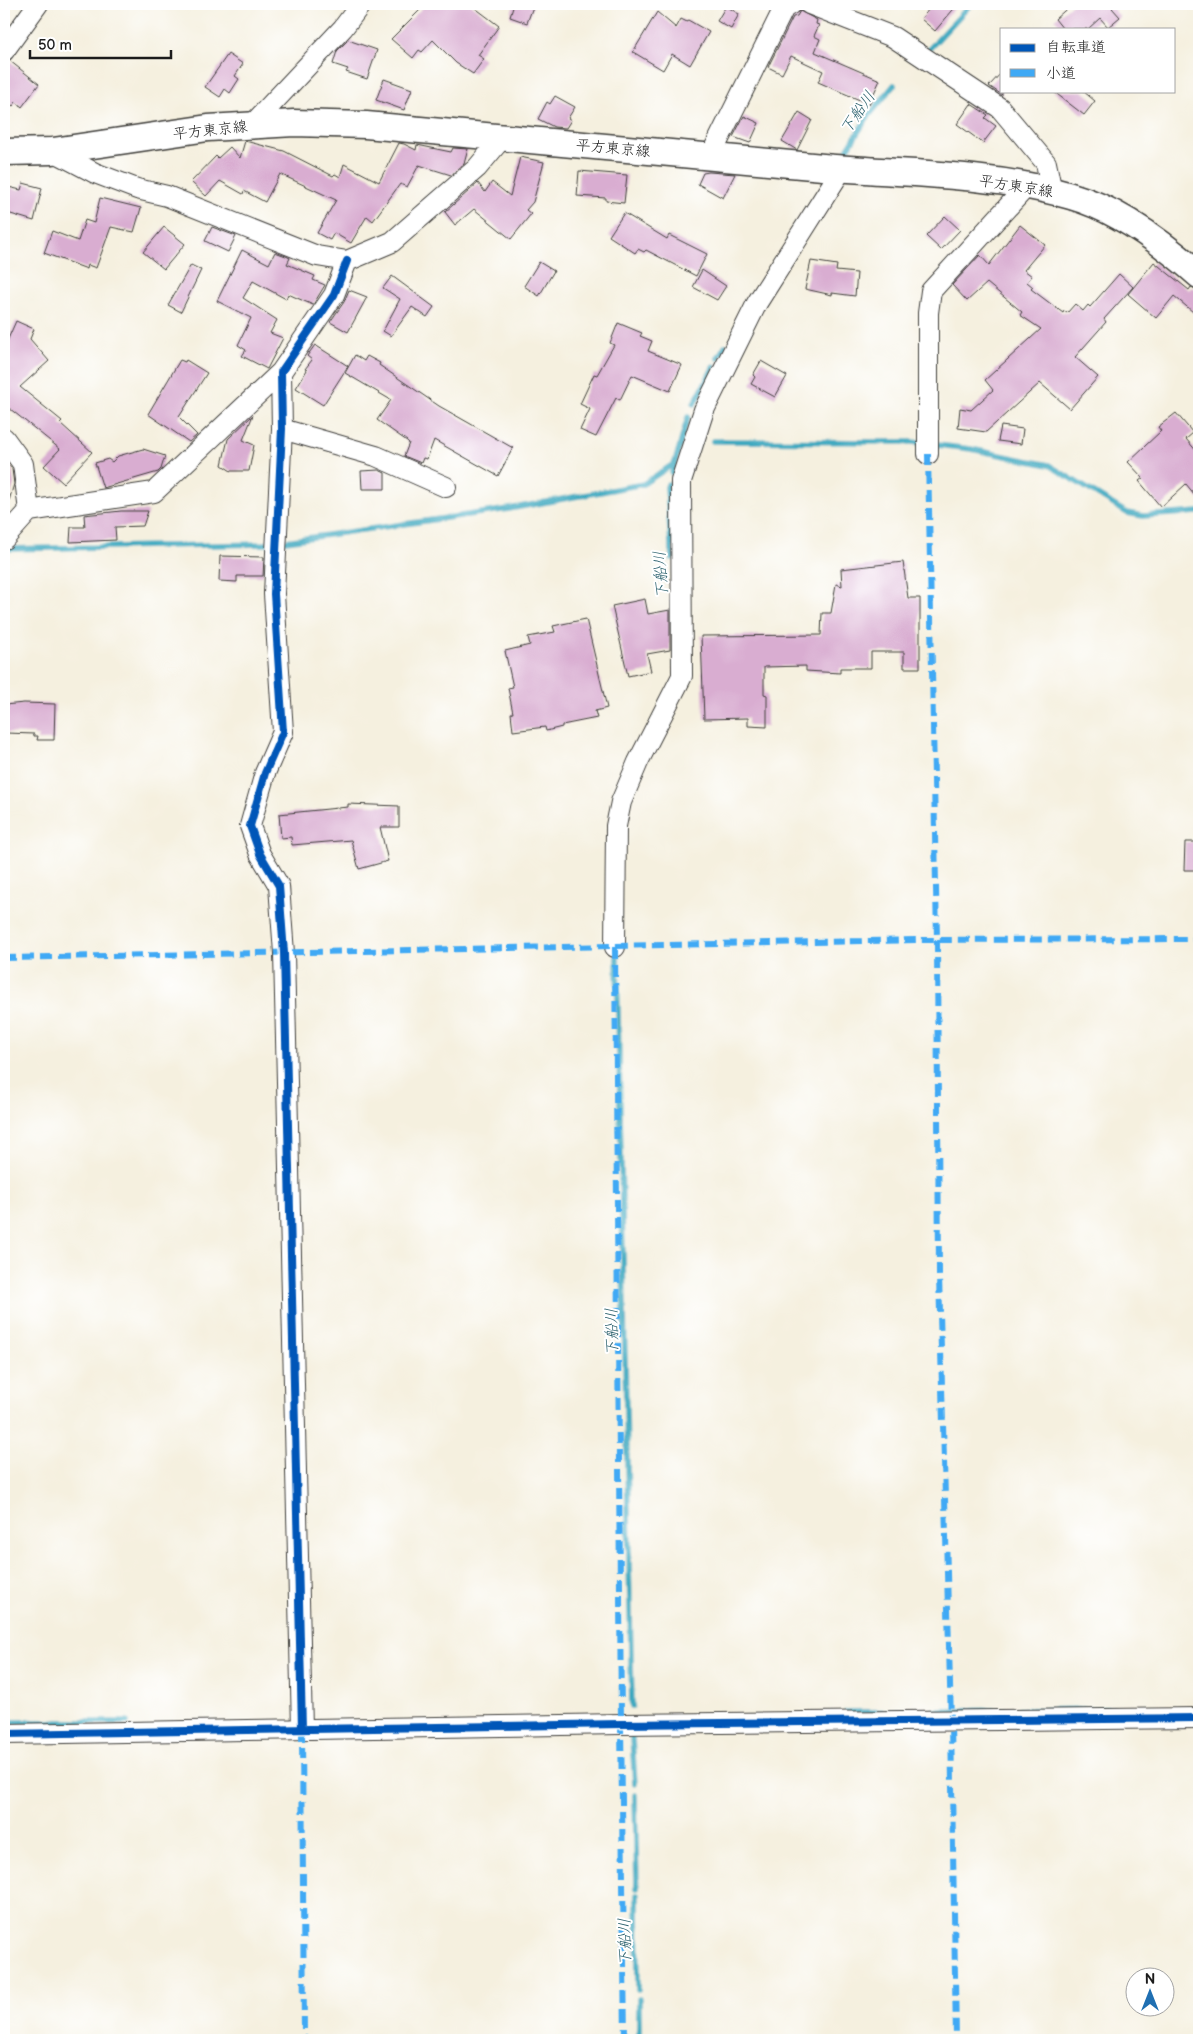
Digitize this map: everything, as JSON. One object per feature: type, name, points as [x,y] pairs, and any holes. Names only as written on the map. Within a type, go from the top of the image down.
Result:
[{"type":"main road","name":"平方東京線","points":[[4,152],[53,151],[208,128],[294,123],[366,125],[842,169],[944,175],[1027,186],[1073,196],[1117,215],[1180,258],[1199,275]]},
{"type":"street","points":[[4,50],[38,4]]},
{"type":"street","points":[[251,126],[343,28],[361,4]]},
{"type":"street","points":[[710,157],[784,8],[791,4]]},
{"type":"street","points":[[809,4],[893,37],[1000,108],[1046,163],[1052,192]]},
{"type":"street","points":[[53,151],[95,173],[128,186],[167,196],[317,256],[347,262],[392,242],[477,168],[502,138]]},
{"type":"street","points":[[615,947],[616,826],[621,802],[638,762],[682,676],[681,481],[704,410],[757,303],[842,169]]},
{"type":"street","points":[[928,454],[928,313],[931,292],[1027,186]]},
{"type":"street","points":[[4,539],[28,511],[154,492],[281,372],[334,295],[347,262]]},
{"type":"street","points":[[281,372],[282,430],[274,594],[283,732],[265,773],[250,826],[260,854],[279,886],[284,953],[302,1729]]},
{"type":"street","points":[[282,430],[376,456],[446,487]]},
{"type":"street","points":[[4,438],[23,464],[28,511]]},
{"type":"street","points":[[4,1734],[1199,1718]]},
{"type":"building","points":[[426,4],[470,4],[499,26],[478,55],[484,59],[473,74],[456,63],[433,40],[422,52],[419,50],[413,58],[391,39]]},
{"type":"building","points":[[514,4],[534,4],[527,23],[510,17]]},
{"type":"building","points":[[933,4],[958,4],[935,31],[921,19]]},
{"type":"building","points":[[1072,4],[1116,4],[1112,8],[1120,17],[1108,27],[1100,18],[1089,28],[1062,28],[1055,19]]},
{"type":"building","points":[[726,6],[739,14],[731,29],[717,21]]},
{"type":"building","points":[[800,11],[817,20],[816,24],[819,25],[814,36],[820,39],[815,52],[880,80],[869,104],[818,82],[823,71],[791,56],[782,74],[768,67],[793,17],[797,16]]},
{"type":"building","points":[[657,12],[676,28],[681,19],[687,22],[688,20],[709,32],[690,65],[672,54],[663,70],[633,52]]},
{"type":"building","points":[[348,40],[377,50],[367,79],[346,72],[348,69],[333,64],[337,51]]},
{"type":"building","points":[[228,54],[243,64],[235,76],[239,79],[230,93],[225,89],[220,97],[205,87]]},
{"type":"building","points":[[10,61],[39,84],[22,107],[16,102],[13,106],[4,99],[4,63]]},
{"type":"building","points":[[1000,74],[1000,92],[1002,92],[1002,95],[989,86]]},
{"type":"building","points":[[384,79],[412,89],[404,110],[376,100]]},
{"type":"building","points":[[1054,92],[1084,92],[1095,101],[1084,115]]},
{"type":"building","points":[[555,96],[575,107],[568,118],[571,120],[566,128],[554,127],[538,119],[547,102],[550,104]]},
{"type":"building","points":[[971,104],[988,115],[985,118],[996,126],[983,143],[957,124]]},
{"type":"building","points":[[799,112],[812,120],[797,150],[782,141]]},
{"type":"building","points":[[744,116],[759,123],[750,143],[733,137]]},
{"type":"building","points":[[245,141],[284,151],[333,176],[335,174],[340,177],[344,164],[379,182],[399,143],[416,150],[417,145],[451,152],[453,148],[468,149],[464,164],[451,175],[419,165],[407,187],[400,184],[373,221],[367,216],[351,243],[334,233],[330,240],[317,233],[336,200],[280,174],[265,202],[244,191],[243,194],[220,181],[206,196],[191,182],[216,156],[218,158],[230,147],[240,158]]},
{"type":"building","points":[[520,157],[544,162],[533,202],[526,210],[531,214],[511,239],[474,209],[455,225],[445,212],[478,183],[485,192],[492,182],[510,196]]},
{"type":"building","points":[[579,171],[627,175],[624,203],[606,201],[606,198],[577,196]]},
{"type":"building","points":[[703,173],[735,174],[723,198],[698,184]]},
{"type":"building","points":[[23,183],[42,188],[34,221],[4,212],[4,186],[21,190]]},
{"type":"building","points":[[100,198],[141,208],[134,232],[111,227],[96,268],[88,265],[87,269],[44,253],[52,231],[78,241],[85,220],[94,223]]},
{"type":"building","points":[[624,213],[667,239],[669,235],[707,254],[696,276],[646,250],[644,252],[638,249],[635,253],[609,236]]},
{"type":"building","points":[[945,216],[960,230],[941,250],[926,236]]},
{"type":"building","points":[[1020,225],[1045,245],[1024,270],[1032,276],[1027,282],[1033,287],[1031,289],[1063,313],[1064,311],[1067,313],[1075,304],[1083,311],[1088,305],[1090,307],[1119,274],[1133,287],[1104,319],[1106,322],[1075,357],[1098,377],[1070,409],[1040,383],[986,432],[958,428],[960,408],[971,410],[993,390],[985,380],[1041,329],[1020,315],[1022,312],[987,283],[967,301],[952,285],[980,255],[989,265]]},
{"type":"building","points":[[164,227],[185,244],[164,269],[143,252]]},
{"type":"building","points":[[212,227],[236,236],[228,252],[205,241]]},
{"type":"building","points":[[242,250],[269,264],[275,252],[286,256],[290,258],[287,264],[315,276],[313,280],[325,285],[313,305],[288,294],[286,299],[253,281],[243,298],[277,320],[270,333],[283,338],[267,369],[242,356],[246,350],[238,345],[251,318],[217,301]]},
{"type":"building","points":[[811,261],[837,265],[836,271],[857,273],[855,296],[832,293],[832,295],[805,289]]},
{"type":"building","points":[[539,262],[554,271],[539,296],[524,286]]},
{"type":"building","points":[[1154,262],[1189,290],[1191,287],[1199,290],[1199,317],[1174,296],[1156,318],[1128,294]]},
{"type":"building","points":[[191,265],[201,270],[181,312],[168,305]]},
{"type":"building","points":[[702,270],[726,286],[717,300],[693,287]]},
{"type":"building","points":[[392,276],[434,307],[427,317],[412,307],[391,336],[383,331],[400,299],[383,288]]},
{"type":"building","points":[[349,290],[367,297],[348,332],[330,322],[344,302]]},
{"type":"building","points":[[16,321],[34,329],[30,339],[49,361],[20,387],[62,421],[60,423],[92,452],[63,483],[44,466],[60,449],[4,404],[4,348]]},
{"type":"building","points":[[618,323],[642,333],[640,336],[652,341],[648,351],[682,365],[670,391],[632,375],[620,400],[616,398],[596,437],[580,430],[590,409],[580,404],[594,374],[597,375],[614,345],[610,343]]},
{"type":"building","points":[[315,345],[348,366],[323,405],[296,388],[307,370],[305,369],[312,360],[307,356]]},
{"type":"building","points":[[355,355],[364,361],[367,356],[380,363],[379,365],[439,406],[513,448],[498,476],[434,440],[427,459],[423,458],[421,463],[404,456],[409,443],[377,420],[391,400],[345,373]]},
{"type":"building","points":[[180,360],[185,362],[186,360],[207,373],[179,417],[197,435],[189,442],[148,414]]},
{"type":"building","points":[[761,361],[787,376],[775,397],[751,384],[755,377],[753,375]]},
{"type":"building","points":[[1176,413],[1193,433],[1186,439],[1199,454],[1199,500],[1186,484],[1161,507],[1139,481],[1143,478],[1128,462],[1161,431],[1158,427]]},
{"type":"building","points":[[253,415],[243,440],[254,445],[249,471],[231,471],[222,465],[228,439]]},
{"type":"building","points":[[1001,426],[1023,429],[1021,444],[998,441]]},
{"type":"building","points":[[143,449],[165,456],[161,469],[158,472],[103,488],[95,463],[108,459],[112,462],[118,456]]},
{"type":"building","points":[[4,459],[12,469],[14,484],[8,504],[4,503]]},
{"type":"building","points":[[379,470],[385,473],[385,489],[362,489],[361,471]]},
{"type":"building","points":[[121,511],[148,511],[143,526],[115,527],[116,540],[70,542],[71,527],[85,527],[84,515]]},
{"type":"building","points":[[220,556],[264,557],[263,576],[237,576],[237,582],[219,581]]},
{"type":"building","points":[[903,562],[908,598],[920,598],[920,668],[904,668],[904,652],[871,652],[871,668],[840,668],[840,673],[806,671],[806,666],[764,667],[764,694],[767,695],[767,727],[748,726],[748,718],[704,719],[701,636],[821,635],[822,613],[831,613],[836,584],[842,586],[841,569]]},
{"type":"building","points":[[645,599],[648,614],[670,610],[670,650],[647,654],[651,671],[628,676],[612,606]]},
{"type":"building","points":[[586,619],[607,708],[595,711],[597,718],[562,725],[562,727],[546,731],[545,727],[513,731],[511,713],[513,713],[508,688],[513,687],[505,651],[530,645],[528,637],[555,632],[553,626]]},
{"type":"building","points":[[24,703],[55,704],[54,740],[37,740],[38,736],[34,736],[34,734],[6,733],[4,705]]},
{"type":"building","points":[[348,804],[399,806],[399,827],[380,827],[388,861],[359,869],[351,840],[292,845],[291,837],[281,838],[279,814],[348,807]]},
{"type":"building","points":[[1185,842],[1199,842],[1199,870],[1184,870]]},
{"type":"waterway","name":"下船川","points":[[930,48],[971,4]]},
{"type":"waterway","name":"下船川","points":[[844,155],[867,118],[894,85]]},
{"type":"waterway","name":"下船川","points":[[718,358],[725,346]]},
{"type":"waterway","name":"下船川","points":[[694,404],[714,366]]},
{"type":"waterway","name":"下船川","points":[[672,473],[688,417]]},
{"type":"waterway","points":[[713,441],[912,442],[971,449],[1049,465],[1127,513],[1143,516],[1199,512]]},
{"type":"waterway","points":[[4,549],[265,544],[509,509],[643,484],[675,463]]},
{"type":"waterway","name":"下船川","points":[[668,484],[672,558]]},
{"type":"waterway","name":"下船川","points":[[617,958],[632,1706]]},
{"type":"waterway","points":[[846,1712],[1117,1709]]},
{"type":"waterway","points":[[4,1722],[127,1722]]},
{"type":"waterway","name":"下船川","points":[[632,1738],[635,1784]]},
{"type":"waterway","name":"下船川","points":[[635,1795],[637,1888]]},
{"type":"waterway","name":"下船川","points":[[637,1895],[638,1989]]},
{"type":"waterway","name":"下船川","points":[[639,1999],[639,2040]]},
{"type":"marked path","points":[[928,454],[937,940],[939,1275],[951,1721],[956,2040]]},
{"type":"marked path","points":[[4,958],[919,940],[1199,939]]},
{"type":"marked path","points":[[615,947],[625,2040]]},
{"type":"marked path","points":[[302,1729],[304,2040]]},
{"type":"cycle path","points":[[302,1729],[284,953],[279,886],[260,854],[250,826],[265,773],[283,732],[274,594],[282,429],[281,372],[334,295],[347,261]]},
{"type":"cycle path","points":[[4,1734],[621,1724],[1199,1718]]}]
